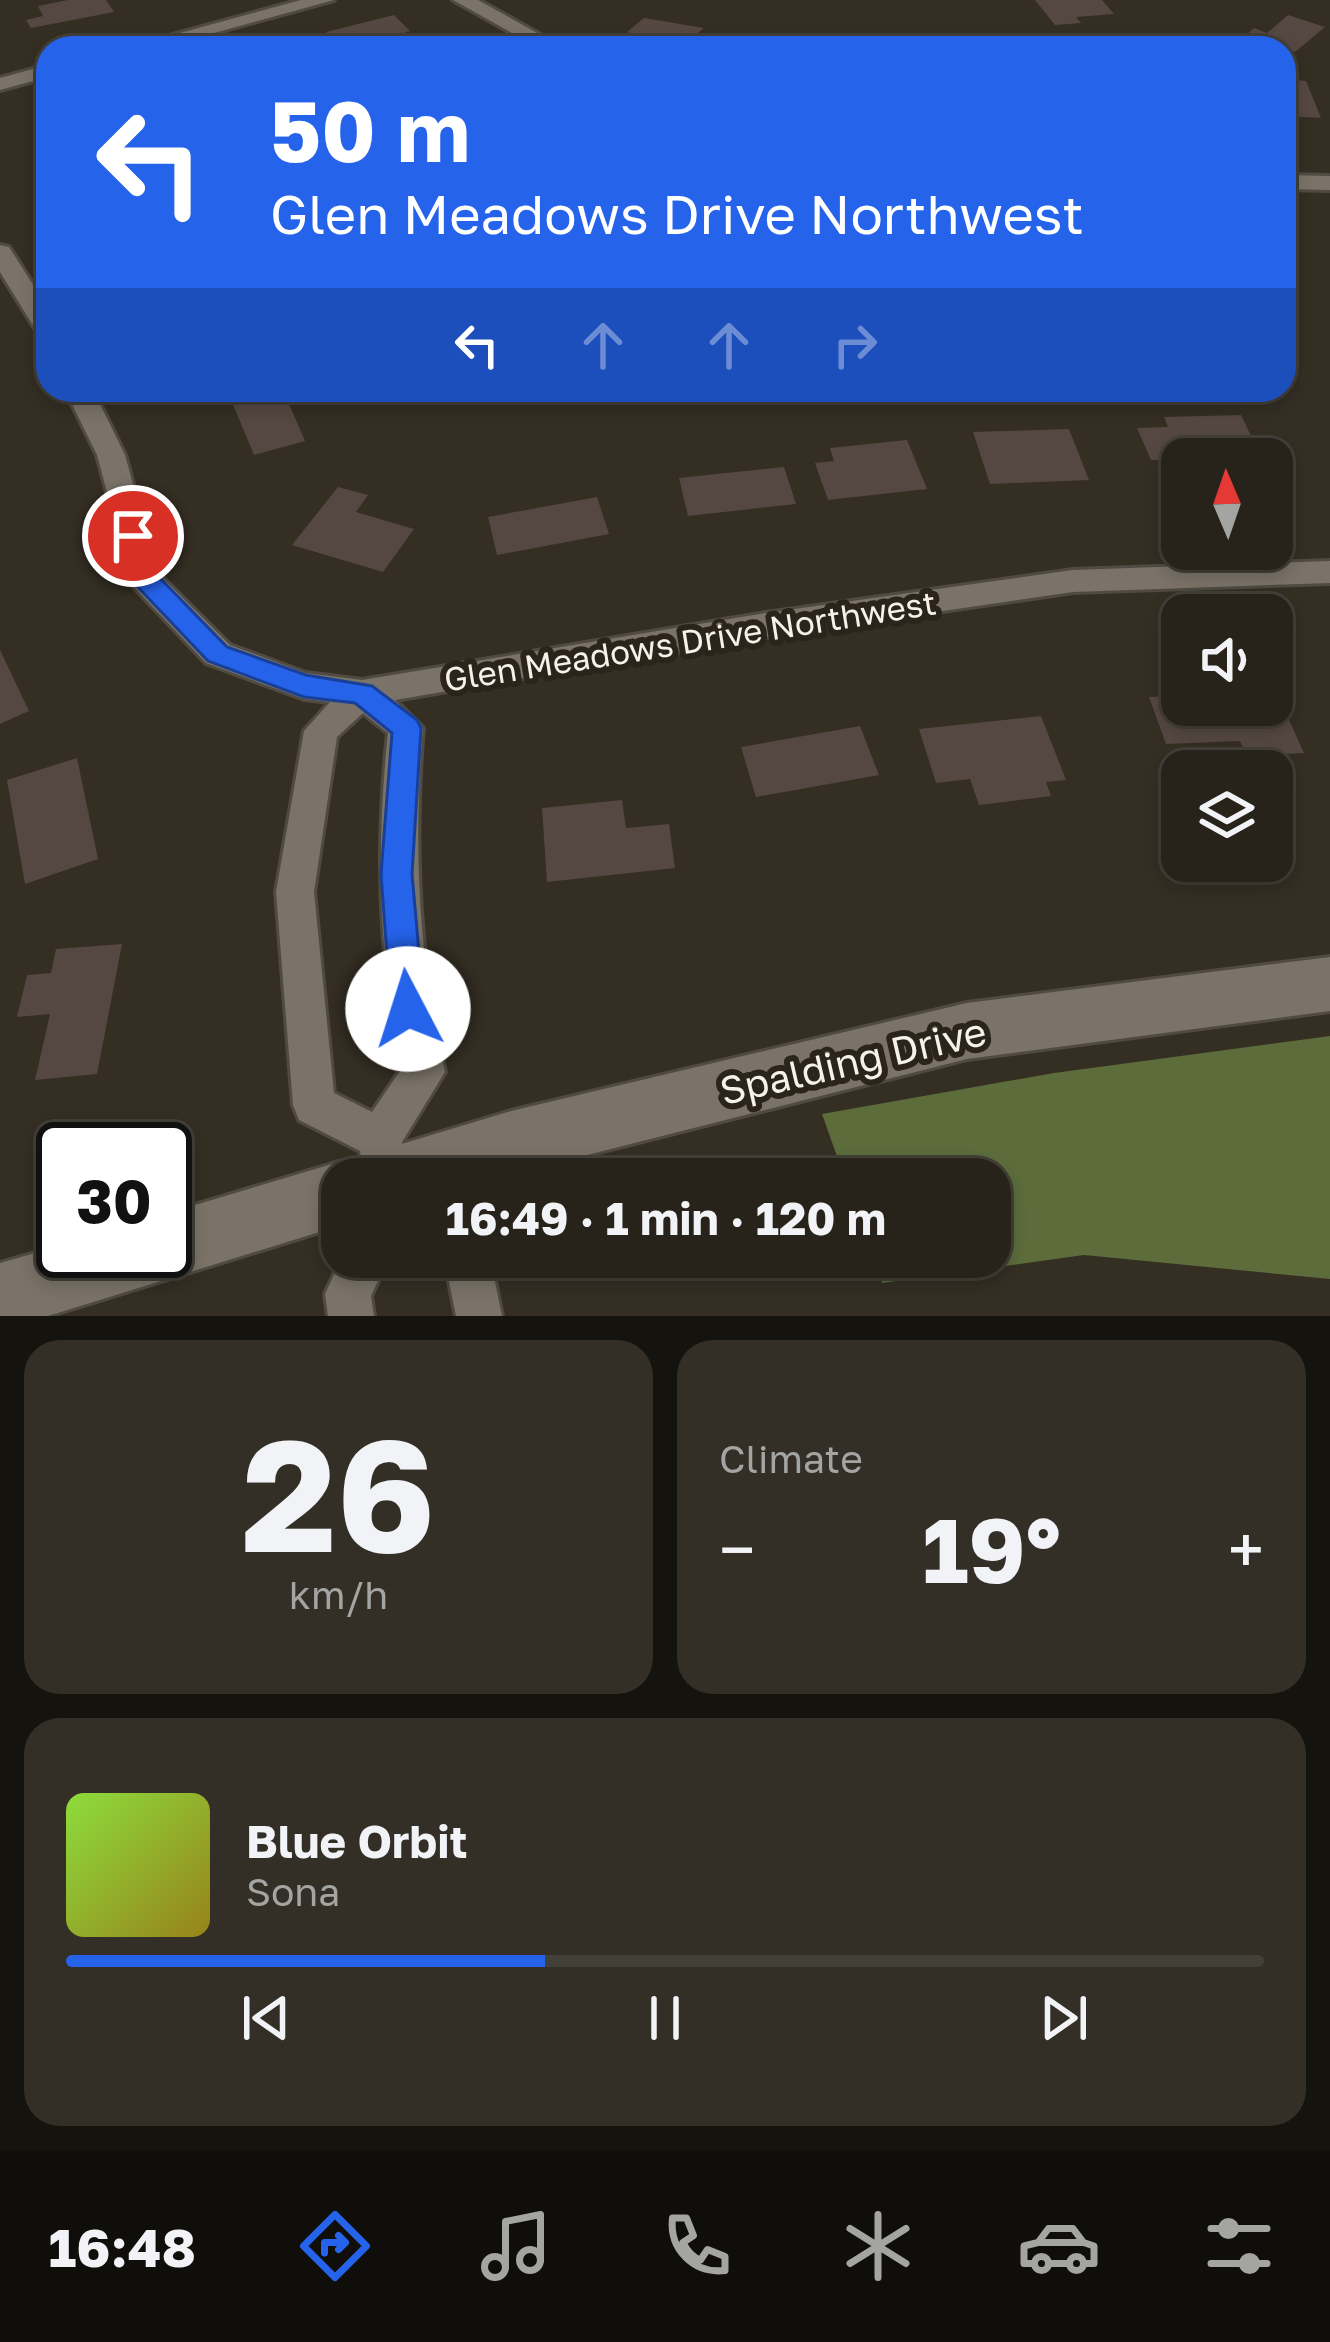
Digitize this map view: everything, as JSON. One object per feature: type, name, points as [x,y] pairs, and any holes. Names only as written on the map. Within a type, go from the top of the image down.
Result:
[{"type":"main road","name":"Spalding Drive","points":[[436,1158],[967,1031],[1330,984]]},
{"type":"main road","points":[[192,1239],[321,1199]]},
{"type":"main road","points":[[0,1297],[63,1278]]},
{"type":"street","points":[[182,36],[324,0]]},
{"type":"street","points":[[463,0],[531,36]]},
{"type":"street","points":[[0,84],[36,74]]},
{"type":"street","points":[[1296,183],[1330,184]]},
{"type":"street","points":[[0,252],[36,310]]},
{"type":"street","name":"Glen Meadows Drive Northwest","points":[[86,402],[111,454],[143,577],[218,654],[304,686],[362,693],[1073,581],[1330,572]]},
{"type":"street","points":[[372,1158],[314,1105],[295,892],[321,731],[362,693],[406,728],[397,874],[408,1009],[424,1072],[389,1158]]},
{"type":"street","points":[[351,1316],[348,1294],[356,1278]]},
{"type":"street","points":[[471,1278],[479,1316]]},
{"type":"green space","points":[[1330,1036],[1330,1279],[1084,1255],[1011,1265],[1011,1158],[838,1158],[822,1114],[1054,1073]]},
{"type":"green space","points":[[880,1278],[918,1278],[882,1283]]},
{"type":"building","points":[[106,0],[114,12],[31,28],[26,20],[43,16],[38,6]]},
{"type":"building","points":[[1035,0],[1102,0],[1114,14],[1076,17],[1081,23],[1055,25]]},
{"type":"building","points":[[394,15],[410,31],[396,36],[330,36],[326,32]]},
{"type":"building","points":[[1288,15],[1325,27],[1296,51],[1296,36],[1245,36],[1254,28],[1267,33]]},
{"type":"building","points":[[644,18],[704,28],[697,34],[704,36],[642,36],[627,32]]},
{"type":"building","points":[[1296,80],[1306,81],[1321,118],[1296,117]]},
{"type":"building","points":[[232,402],[288,402],[305,441],[254,455]]},
{"type":"building","points":[[1241,415],[1252,438],[1161,438],[1161,460],[1151,460],[1137,428],[1168,427],[1164,417]]},
{"type":"building","points":[[1069,429],[1089,480],[990,484],[973,432]]},
{"type":"building","points":[[907,440],[927,489],[828,500],[815,463],[834,461],[830,448]]},
{"type":"building","points":[[784,467],[796,504],[688,516],[679,478]]},
{"type":"building","points":[[338,487],[368,495],[356,512],[414,529],[383,572],[292,545]]},
{"type":"building","points":[[597,497],[609,534],[497,555],[488,517]]},
{"type":"building","points":[[0,650],[29,711],[0,724]]},
{"type":"building","points":[[1149,697],[1161,697],[1161,726],[1292,726],[1304,753],[1244,750],[1240,741],[1166,744]]},
{"type":"building","points":[[1041,716],[1066,780],[1046,782],[1051,796],[979,805],[970,779],[936,783],[919,729]]},
{"type":"building","points":[[860,726],[879,775],[756,797],[741,747]]},
{"type":"building","points":[[77,758],[98,859],[25,884],[7,780]]},
{"type":"building","points":[[622,800],[626,828],[669,824],[675,868],[547,882],[542,808]]},
{"type":"building","points":[[122,944],[97,1074],[35,1080],[50,1014],[17,1017],[27,975],[51,973],[56,949]]},
{"type":"route","points":[[133,536],[143,577],[218,654],[304,686],[362,693],[406,728],[397,874],[408,1009]]}]
